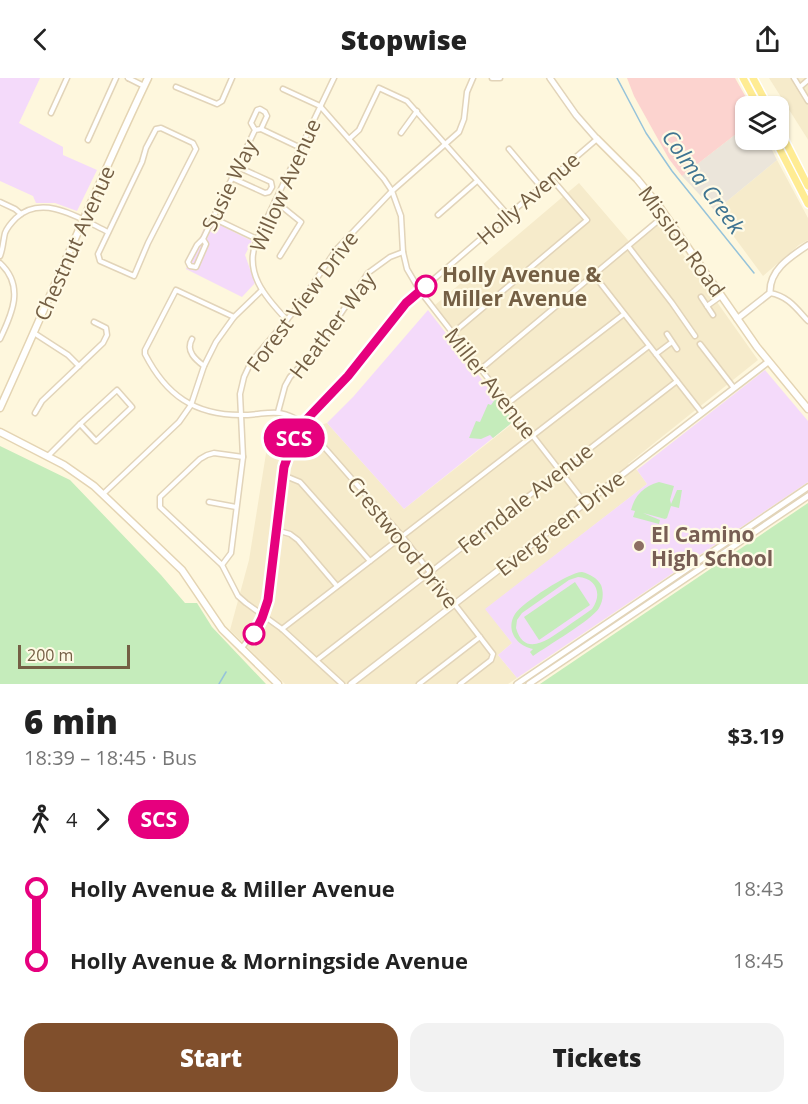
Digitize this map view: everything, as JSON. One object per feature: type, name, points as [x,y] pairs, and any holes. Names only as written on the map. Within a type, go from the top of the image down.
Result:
[{"type":"main road","name":"Chestnut Avenue","points":[[0,408],[148,78]]},
{"type":"main road","points":[[748,79],[754,96]]},
{"type":"main road","points":[[748,79],[761,96]]},
{"type":"main road","name":"Mission Road","points":[[597,139],[637,179],[666,214],[768,362],[808,409]]},
{"type":"main road","points":[[789,148],[808,186]]},
{"type":"main road","points":[[781,150],[808,204]]},
{"type":"main road","points":[[0,432],[75,472],[103,494],[182,570],[222,629],[278,684]]},
{"type":"street","points":[[51,113],[67,78]]},
{"type":"street","points":[[88,140],[116,78]]},
{"type":"street","points":[[128,78],[144,86]]},
{"type":"street","points":[[176,87],[217,104],[222,101],[232,78]]},
{"type":"street","name":"Willow Avenue","points":[[287,320],[270,303],[262,290],[251,255],[334,78]]},
{"type":"street","name":"Forest View Drive","points":[[222,564],[231,553],[243,457],[240,394],[251,362],[287,320],[336,250],[392,191],[459,132],[467,92],[473,78]]},
{"type":"street","points":[[492,78],[500,78]]},
{"type":"street","name":"Mission Road","points":[[550,78],[576,115],[597,139]]},
{"type":"street","points":[[795,78],[808,100]]},
{"type":"street","points":[[800,87],[808,80]]},
{"type":"street","points":[[349,139],[359,130],[379,88],[407,101],[508,215]]},
{"type":"street","points":[[283,89],[320,106]]},
{"type":"street","name":"Miller Avenue","points":[[320,106],[392,191],[401,216],[403,252],[407,269],[420,291],[585,504]]},
{"type":"street","name":"Susie Way","points":[[257,110],[266,111],[267,116],[261,129],[255,130],[251,123],[257,110]]},
{"type":"street","points":[[401,133],[417,111]]},
{"type":"street","points":[[156,129],[161,129],[195,145],[195,151],[148,243],[134,276],[98,259],[108,232],[156,129]]},
{"type":"street","points":[[261,129],[301,147]]},
{"type":"street","name":"Susie Way","points":[[203,239],[206,244],[198,263],[196,267],[190,266],[188,262],[196,244],[203,239],[255,130]]},
{"type":"street","name":"Holly Avenue","points":[[241,649],[254,634],[264,616],[268,600],[283,475],[290,446],[303,423],[348,376],[406,303],[597,139]]},
{"type":"street","points":[[509,148],[541,187]]},
{"type":"street","points":[[232,178],[265,193],[269,192],[272,187],[271,182],[238,167]]},
{"type":"street","points":[[453,333],[587,220],[551,178]]},
{"type":"street","points":[[438,215],[477,181]]},
{"type":"street","points":[[275,201],[301,222],[280,256]]},
{"type":"street","points":[[1,203],[15,208],[21,214]]},
{"type":"street","points":[[0,256],[6,232],[12,222],[21,214],[33,209],[45,207],[60,210],[108,232]]},
{"type":"street","points":[[481,369],[666,214]]},
{"type":"street","points":[[213,218],[257,239]]},
{"type":"street","points":[[770,293],[770,282],[777,271],[808,245]]},
{"type":"street","points":[[628,246],[695,336]]},
{"type":"street","name":"Heather Way","points":[[278,412],[290,377],[319,346],[368,273],[390,257],[403,252]]},
{"type":"street","points":[[0,263],[11,277],[15,296],[12,312],[0,339]]},
{"type":"street","points":[[594,275],[702,413]]},
{"type":"street","name":"Crestwood Drive","points":[[234,317],[176,290],[145,350],[147,357],[169,389],[178,398],[191,405],[218,414],[278,412],[303,423],[402,537],[493,654],[491,660],[460,684]]},
{"type":"street","points":[[103,494],[179,422],[191,405],[204,366],[216,342],[234,317],[262,290]]},
{"type":"street","points":[[737,319],[770,293],[783,295],[808,321]]},
{"type":"street","points":[[707,306],[722,296]]},
{"type":"street","points":[[701,297],[713,315]]},
{"type":"street","points":[[507,404],[624,314]]},
{"type":"street","points":[[35,413],[42,401],[101,345],[106,337],[106,327],[94,322]]},
{"type":"street","points":[[34,333],[68,355],[79,366]]},
{"type":"street","points":[[668,334],[677,349]]},
{"type":"street","points":[[192,339],[189,350],[204,366]]},
{"type":"street","points":[[656,354],[672,342]]},
{"type":"street","points":[[700,344],[734,388]]},
{"type":"street","points":[[282,629],[650,346]]},
{"type":"street","name":"Evergreen Drive","points":[[351,684],[768,362]]},
{"type":"street","name":"Ferndale Avenue","points":[[317,660],[677,381]]},
{"type":"street","points":[[48,456],[80,424],[117,390],[132,407],[96,441],[80,424]]},
{"type":"street","points":[[243,457],[214,453],[200,459],[159,500],[160,507],[222,564],[238,596],[282,629],[342,684]]},
{"type":"street","points":[[283,475],[300,482],[370,561]]},
{"type":"street","points":[[517,684],[808,487]]},
{"type":"street","points":[[529,684],[808,496]]},
{"type":"street","points":[[209,502],[236,507]]},
{"type":"street","points":[[276,530],[290,534],[298,540],[337,586]]},
{"type":"street","points":[[419,684],[480,637]]},
{"type":"shaded area","points":[[0,78],[40,78],[19,123],[63,147],[63,155],[97,170],[77,211],[55,203],[36,203],[33,196],[0,181]]},
{"type":"shaded area","points":[[627,78],[735,78],[745,96],[735,96],[735,135],[682,176],[669,159],[634,96]]},
{"type":"shaded area","points":[[769,78],[808,78],[808,140],[789,110],[789,96],[780,96]]},
{"type":"shaded area","points":[[735,135],[735,150],[772,150],[777,160],[715,211],[682,176]]},
{"type":"shaded area","points":[[777,160],[808,218],[808,240],[763,276],[715,211]]},
{"type":"shaded area","points":[[579,183],[633,246],[661,223],[758,360],[628,464],[637,470],[647,484],[486,609],[512,643],[498,655],[517,678],[508,684],[285,684],[230,630],[249,560],[268,441],[327,423],[404,509],[522,416],[435,305]]},
{"type":"shaded area","points":[[208,219],[252,241],[245,255],[255,283],[242,297],[186,269]]},
{"type":"shaded area","points":[[428,310],[514,421],[404,509],[327,423],[353,397]]},
{"type":"shaded area","name":"El Camino High School","points":[[765,370],[808,421],[808,482],[517,678],[498,655],[512,643],[485,609],[647,484],[637,470]]},
{"type":"green space","points":[[496,398],[514,421],[493,438],[490,435],[481,439],[469,438],[476,421],[480,422],[488,404],[491,405]]},
{"type":"green space","points":[[0,446],[70,480],[185,603],[197,603],[212,627],[266,684],[0,684]]},
{"type":"green space","points":[[659,482],[674,486],[671,504],[677,490],[682,490],[679,508],[671,506],[665,519],[643,513],[660,520],[659,524],[633,517],[635,511],[631,510],[635,500],[649,486]]},
{"type":"green space","points":[[808,503],[808,684],[540,684]]},
{"type":"green space","points":[[576,573],[588,574],[599,583],[603,594],[599,608],[579,626],[533,656],[530,652],[533,649],[522,645],[514,636],[511,626],[515,614],[546,589]],"holes":[[[584,578],[596,588],[597,598],[592,609],[545,641],[532,644],[525,642],[516,628],[517,620],[522,613],[569,580]]]},
{"type":"green space","points":[[575,582],[590,605],[539,640],[524,617]]},
{"type":"waterway","name":"Colma Creek","points":[[617,78],[646,133],[672,171],[754,273]]},
{"type":"waterway","points":[[219,684],[226,672]]},
{"type":"bus line","name":"SCS","points":[[254,634],[268,600],[284,467],[292,442],[306,420],[348,376],[406,303],[426,286]]},
{"type":"place","name":"Holly Avenue & Miller Avenue","points":[[426,286]]},
{"type":"place","name":"El Camino High School","points":[[639,546]]}]
